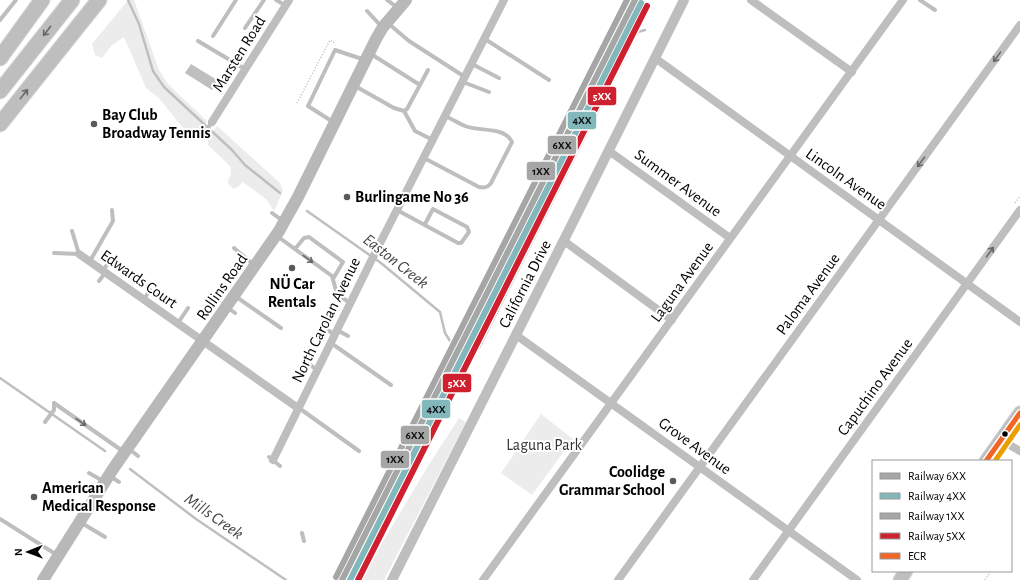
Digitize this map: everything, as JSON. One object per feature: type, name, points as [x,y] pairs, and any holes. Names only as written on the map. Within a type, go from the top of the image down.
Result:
[{"type":"highway","points":[[0,58],[42,0]]},
{"type":"highway","points":[[0,91],[72,0]]},
{"type":"highway","points":[[0,124],[99,0]]},
{"type":"main road","name":"Rollins Road","points":[[43,580],[80,522],[111,480],[126,450],[203,341],[231,310],[235,296],[284,222],[367,57],[385,25],[402,4]]},
{"type":"main road","points":[[987,460],[1020,414]]},
{"type":"street","name":"North Carolan Avenue","points":[[271,458],[298,408],[504,0]]},
{"type":"street","name":"California Drive","points":[[392,580],[684,0]]},
{"type":"street","points":[[751,0],[852,72]]},
{"type":"street","name":"Laguna Avenue","points":[[483,580],[903,0]]},
{"type":"street","name":"Marsten Road","points":[[212,122],[287,3]]},
{"type":"street","name":"Paloma Avenue","points":[[618,580],[879,219],[1016,26]]},
{"type":"street","name":"Lincoln Avenue","points":[[655,58],[1020,322]]},
{"type":"street","name":"Summer Avenue","points":[[609,151],[730,238]]},
{"type":"street","name":"Capuchino Avenue","points":[[753,580],[1020,210]]},
{"type":"street","points":[[564,241],[672,320]]},
{"type":"street","name":"Edwards Court","points":[[79,254],[298,408]]},
{"type":"street","name":"Grove Avenue","points":[[516,335],[858,580]]},
{"type":"street","points":[[1001,440],[1020,450]]},
{"type":"lane","points":[[0,20],[16,0]]},
{"type":"lane","points":[[213,36],[236,0]]},
{"type":"lane","points":[[245,28],[264,0]]},
{"type":"lane","points":[[276,0],[287,3]]},
{"type":"lane","points":[[387,0],[402,4]]},
{"type":"lane","points":[[920,0],[935,10]]},
{"type":"lane","points":[[367,11],[463,79],[489,92]]},
{"type":"lane","points":[[484,38],[549,80]]},
{"type":"lane","points":[[198,41],[246,69]]},
{"type":"lane","points":[[334,123],[308,106],[335,50],[367,57],[420,85]]},
{"type":"lane","points":[[471,64],[499,78]]},
{"type":"lane","points":[[404,111],[407,109],[428,70]]},
{"type":"lane","points":[[353,85],[394,108],[404,111],[415,131],[433,140]]},
{"type":"lane","points":[[424,158],[479,187],[484,188],[489,186],[491,183],[512,142],[507,136],[497,131],[466,126],[445,116]]},
{"type":"lane","points":[[203,135],[212,122]]},
{"type":"lane","points":[[397,210],[458,243],[463,242],[469,232],[467,227],[433,209],[425,224]]},
{"type":"lane","points":[[90,261],[113,221],[112,210]]},
{"type":"lane","points":[[272,213],[284,222]]},
{"type":"lane","points":[[54,253],[79,254],[72,231]]},
{"type":"lane","points":[[276,236],[332,276],[334,289],[337,294],[350,303]]},
{"type":"lane","points":[[295,249],[304,238],[309,238],[343,262],[333,279]]},
{"type":"lane","points":[[234,248],[256,266]]},
{"type":"lane","points":[[99,281],[108,263]]},
{"type":"lane","points":[[144,299],[150,290]]},
{"type":"lane","points":[[235,296],[281,328]]},
{"type":"lane","points":[[178,323],[188,308]]},
{"type":"lane","points":[[325,328],[348,336]]},
{"type":"lane","points":[[331,343],[392,385]]},
{"type":"lane","points":[[309,364],[317,370]]},
{"type":"lane","points":[[45,422],[54,410],[54,403],[108,440],[138,456]]},
{"type":"lane","points":[[298,408],[359,451]]},
{"type":"lane","points":[[271,458],[280,466]]},
{"type":"lane","points":[[89,473],[111,480]]},
{"type":"lane","points":[[0,519],[58,556]]},
{"type":"lane","points":[[80,522],[105,537]]},
{"type":"lane","points":[[302,533],[304,541]]},
{"type":"path","points":[[307,74],[311,77]]},
{"type":"green space","points":[[128,0],[134,0],[159,70],[168,84],[207,121],[199,137],[182,127],[159,98],[146,88],[124,37],[112,45],[102,58],[95,55],[92,44]]},
{"type":"green space","points":[[217,126],[280,183],[283,191],[274,211],[266,199],[243,182],[234,189],[228,184],[231,174],[230,166],[208,145],[209,137]]},
{"type":"green space","name":"Laguna Park","points":[[541,414],[573,439],[532,495],[501,473]]},
{"type":"green space","points":[[459,418],[466,422],[384,580],[360,580],[428,466]]},
{"type":"shaded area","points":[[191,64],[217,80],[212,90],[185,73]]},
{"type":"waterway","name":"Easton Creek","points":[[128,0],[139,24],[153,71],[164,87],[232,150],[245,165],[280,193]]},
{"type":"waterway","name":"Easton Creek","points":[[464,349],[472,352],[479,348],[634,39],[638,32],[645,30]]},
{"type":"waterway","name":"Easton Creek","points":[[307,211],[381,263],[440,312],[445,333],[452,344]]},
{"type":"waterway","name":"Mills Creek","points":[[0,378],[105,451]]},
{"type":"waterway","name":"Mills Creek","points":[[130,469],[196,519],[286,580]]},
{"type":"rail line","name":"1XX","points":[[336,577],[627,0]]},
{"type":"rail line","name":"6XX","points":[[342,580],[635,0]]},
{"type":"rail line","name":"4XX","points":[[350,580],[641,3]]},
{"type":"rail line","name":"5XX","points":[[358,580],[647,6]]},
{"type":"transit line","name":"ECR","points":[[987,460],[1020,413]]},
{"type":"transit line","points":[[996,460],[1020,425]]},
{"type":"place","name":"Bay Club Broadway Tennis","points":[[94,124]]},
{"type":"place","name":"Burlingame No 36","points":[[347,197]]},
{"type":"place","name":"NÜ Car Rentals","points":[[292,268]]},
{"type":"place","name":"Coolidge Grammar School","points":[[673,481]]},
{"type":"place","name":"American Medical Response","points":[[34,497]]}]
